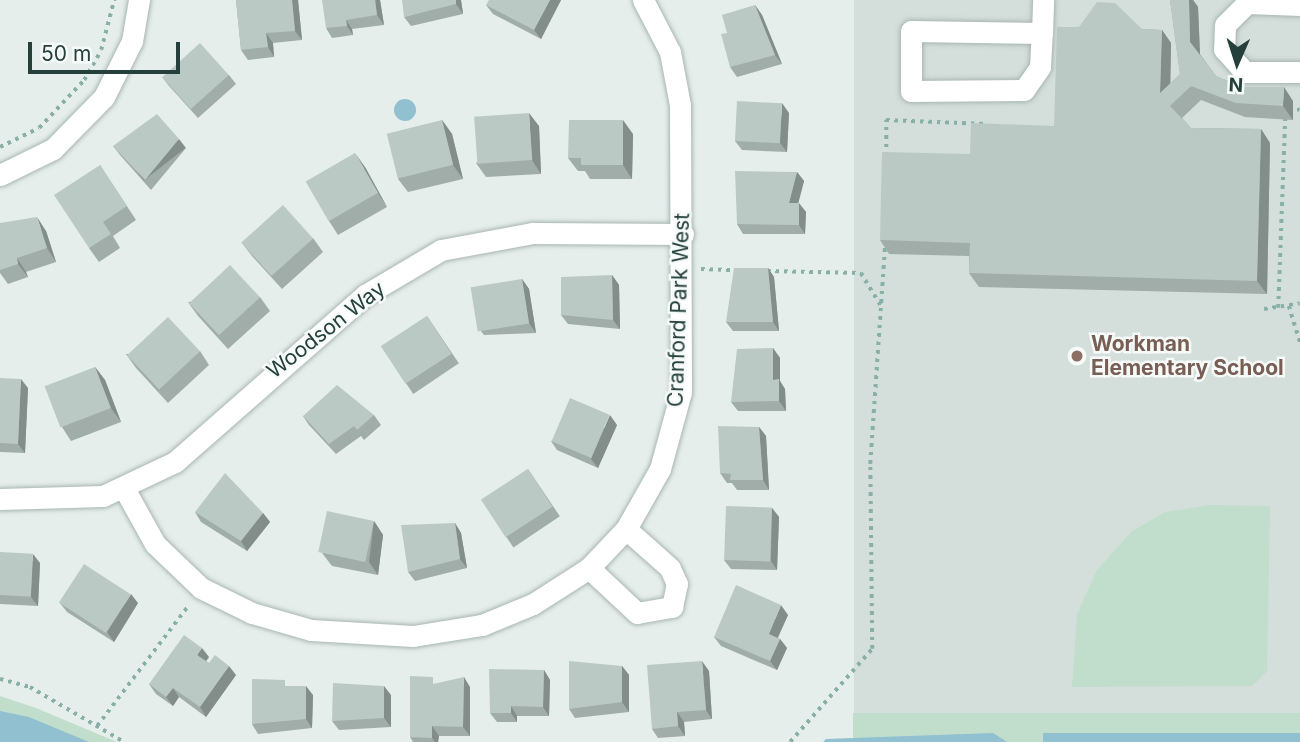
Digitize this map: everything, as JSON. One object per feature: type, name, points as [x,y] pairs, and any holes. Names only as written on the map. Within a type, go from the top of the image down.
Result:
[{"type":"street","points":[[0,175],[53,149],[104,97],[132,41],[139,0]]},
{"type":"street","name":"Cranford Park West","points":[[125,490],[155,544],[201,588],[252,613],[311,630],[401,636],[461,630],[533,604],[589,568],[626,529],[675,428],[683,234],[680,105],[670,52],[643,0]]},
{"type":"street","points":[[1042,33],[911,31],[911,90],[1024,90],[1040,67],[1042,33],[1043,0]]},
{"type":"street","points":[[1300,5],[1247,4],[1225,25],[1224,48],[1245,72],[1300,72]]},
{"type":"street","name":"Woodson Way","points":[[0,499],[103,496],[125,490],[175,462],[365,295],[425,257],[508,234],[683,234]]},
{"type":"street","points":[[589,568],[637,613],[655,615],[672,607],[677,584],[670,568],[626,529]]},
{"type":"path","points":[[0,147],[40,128],[84,79],[101,50],[114,0]]},
{"type":"path","points":[[1278,308],[1286,105]]},
{"type":"path","points":[[886,161],[886,120],[994,124]]},
{"type":"path","points":[[790,742],[872,649],[870,464],[884,310],[886,230]]},
{"type":"path","points":[[708,269],[750,270]]},
{"type":"path","points":[[764,271],[861,273],[884,310]]},
{"type":"path","points":[[1264,309],[1300,303]]},
{"type":"path","points":[[1289,306],[1300,342]]},
{"type":"path","points":[[97,726],[188,606]]},
{"type":"path","points":[[0,679],[30,687],[124,742]]},
{"type":"shaded area","name":"Workman Elementary School","points":[[854,0],[1300,0],[1300,713],[854,713]]},
{"type":"green space","points":[[1211,505],[1270,506],[1267,671],[1252,686],[1072,687],[1077,615],[1097,570],[1131,532],[1165,512]]},
{"type":"green space","points":[[0,696],[36,708],[117,742],[0,742]]},
{"type":"green space","points":[[853,713],[1300,713],[1300,742],[853,742]]},
{"type":"water","points":[[401,99],[409,99],[416,106],[416,114],[409,121],[401,121],[394,114],[394,106]]},
{"type":"water","points":[[0,711],[29,717],[89,742],[0,742]]},
{"type":"water","points":[[993,733],[1007,742],[823,742],[826,739]]},
{"type":"water","points":[[1043,733],[1300,733],[1300,742],[1043,742]]},
{"type":"building","points":[[236,0],[292,0],[295,31],[266,33],[268,47],[241,50]]},
{"type":"building","points":[[322,0],[375,0],[377,15],[346,20],[347,26],[326,28]]},
{"type":"building","points":[[402,0],[456,0],[456,4],[404,17]]},
{"type":"building","points":[[489,0],[550,0],[534,30],[486,5]]},
{"type":"building","points":[[1170,0],[1189,0],[1190,42],[1216,76],[1243,87],[1284,87],[1283,106],[1236,103],[1191,86],[1170,106],[1191,128],[1261,129],[1257,281],[969,273],[970,243],[880,240],[882,152],[970,154],[971,123],[1054,126],[1057,27],[1079,27],[1097,2],[1115,3],[1142,29],[1162,30],[1160,93],[1180,74]]},
{"type":"building","points":[[755,5],[775,55],[730,67],[721,34],[727,33],[722,15]]},
{"type":"building","points":[[200,43],[229,75],[191,109],[162,77]]},
{"type":"building","points":[[737,101],[782,103],[780,143],[735,141]]},
{"type":"building","points":[[529,113],[532,160],[477,164],[474,117]]},
{"type":"building","points":[[157,114],[179,139],[145,180],[113,146]]},
{"type":"building","points":[[442,120],[453,165],[398,178],[387,134]]},
{"type":"building","points":[[569,120],[623,120],[623,165],[581,165],[581,158],[568,158]]},
{"type":"building","points":[[355,153],[378,193],[329,221],[306,182]]},
{"type":"building","points":[[100,165],[127,206],[103,222],[111,234],[89,248],[54,195]]},
{"type":"building","points":[[735,171],[797,172],[789,203],[799,203],[799,225],[737,224]]},
{"type":"building","points":[[283,205],[313,238],[271,276],[241,242]]},
{"type":"building","points":[[37,217],[47,248],[17,258],[18,264],[0,270],[0,223]]},
{"type":"building","points":[[230,265],[260,297],[219,335],[189,303]]},
{"type":"building","points":[[734,268],[768,268],[773,322],[726,322]]},
{"type":"building","points":[[612,275],[613,320],[561,315],[561,277]]},
{"type":"building","points":[[522,279],[529,323],[478,332],[471,287]]},
{"type":"building","points":[[427,316],[452,354],[405,384],[381,346]]},
{"type":"building","points":[[168,317],[200,351],[159,390],[127,355]]},
{"type":"building","points":[[773,348],[773,380],[779,379],[779,401],[731,402],[737,349]]},
{"type":"building","points":[[95,367],[111,408],[60,427],[45,386]]},
{"type":"building","points":[[0,378],[21,379],[18,444],[0,443]]},
{"type":"building","points":[[337,385],[374,415],[357,430],[354,426],[329,444],[303,416]]},
{"type":"building","points":[[570,398],[610,415],[591,458],[552,441]]},
{"type":"building","points":[[718,426],[759,427],[763,480],[730,480],[731,474],[720,473]]},
{"type":"building","points":[[528,469],[553,507],[506,537],[481,499]]},
{"type":"building","points":[[225,473],[263,513],[241,541],[195,512]]},
{"type":"building","points":[[726,506],[772,508],[770,562],[724,560]]},
{"type":"building","points":[[327,511],[374,521],[365,562],[318,552]]},
{"type":"building","points":[[455,523],[460,559],[408,572],[401,525]]},
{"type":"building","points":[[0,552],[33,554],[31,597],[0,595]]},
{"type":"building","points":[[84,564],[131,594],[106,633],[59,603]]},
{"type":"building","points":[[736,585],[781,605],[769,634],[780,639],[770,661],[714,637]]},
{"type":"building","points":[[184,635],[202,648],[197,655],[209,663],[215,655],[229,666],[200,707],[173,688],[166,697],[149,684]]},
{"type":"building","points":[[569,661],[622,666],[622,702],[569,709]]},
{"type":"building","points":[[702,661],[706,710],[677,712],[678,726],[652,729],[647,665]]},
{"type":"building","points":[[489,669],[544,670],[543,707],[511,706],[511,713],[490,713]]},
{"type":"building","points":[[410,676],[433,677],[433,684],[464,677],[463,727],[432,726],[432,738],[410,737]]},
{"type":"building","points":[[252,679],[285,680],[285,686],[306,686],[306,719],[252,724]]},
{"type":"building","points":[[333,683],[384,686],[384,718],[332,721]]},
{"type":"place","name":"Workman Elementary School","points":[[1077,356]]}]
